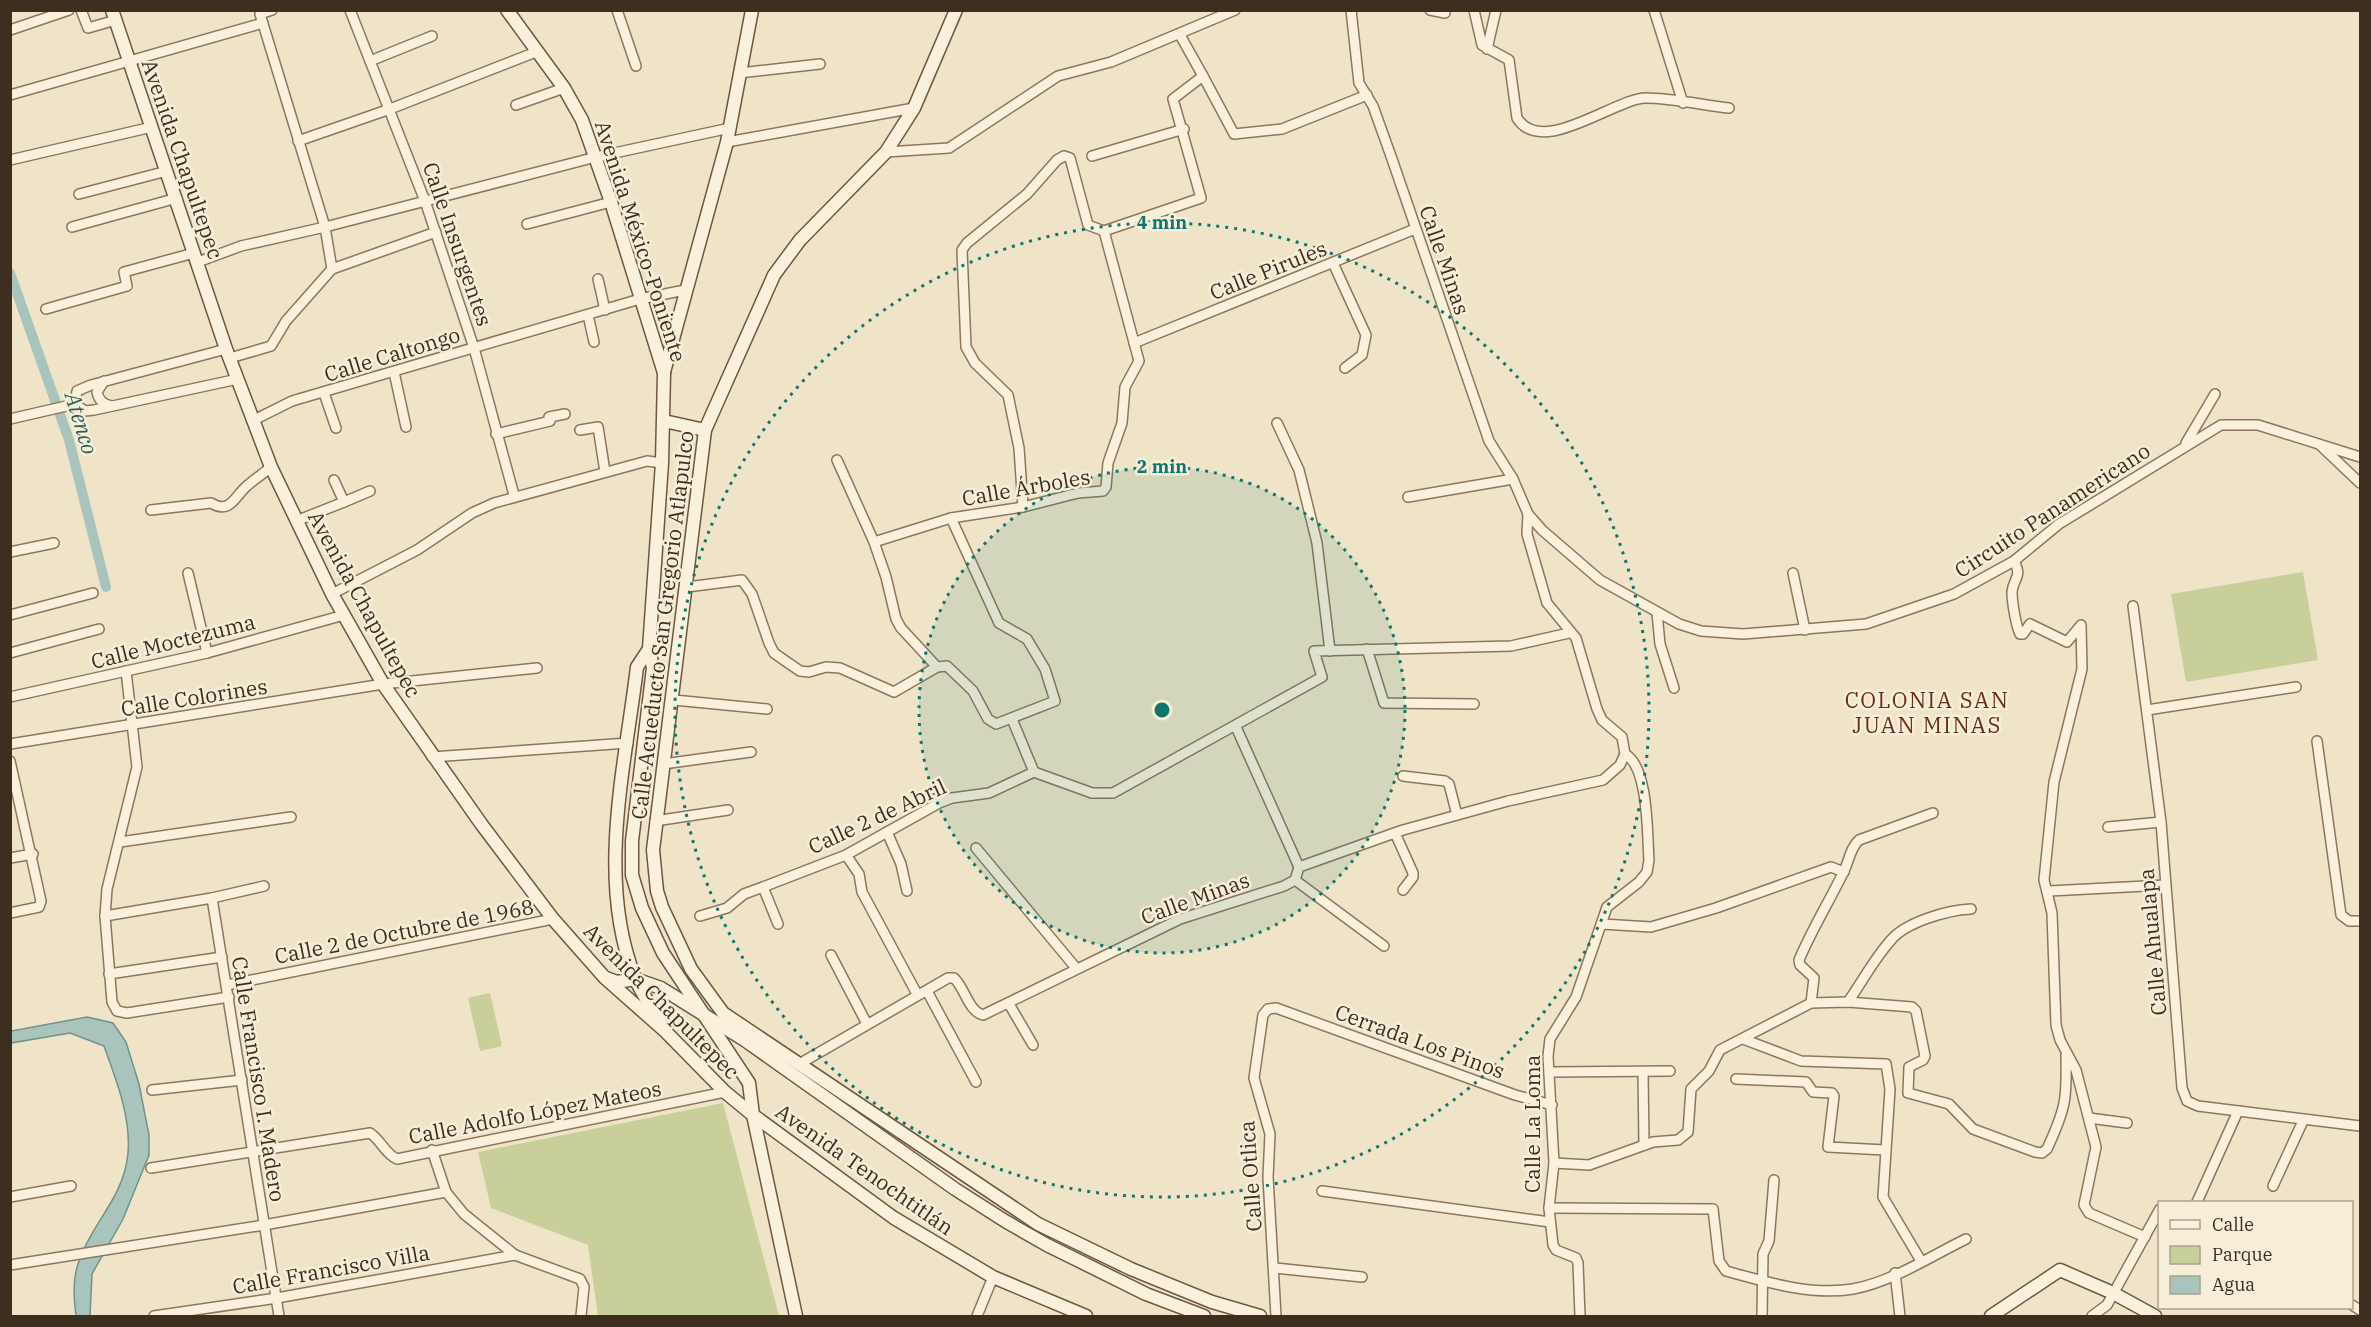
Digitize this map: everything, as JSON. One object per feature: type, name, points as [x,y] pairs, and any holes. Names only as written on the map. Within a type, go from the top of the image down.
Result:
[{"type":"main road","name":"Avenida México-Poniente","points":[[507,10],[564,88],[582,120],[611,202],[664,374],[662,463],[649,649],[652,668],[632,841],[632,875],[651,930],[675,973],[705,1016]]},
{"type":"main road","points":[[664,374],[727,142],[752,10]]},
{"type":"main road","name":"Calle Acueducto San Gregorio Atlapulco","points":[[720,1018],[691,969],[662,907],[654,876],[655,821],[674,700],[705,430],[755,315],[785,257],[886,152],[914,108],[956,10]]},
{"type":"main road","name":"Avenida Chapultepec","points":[[114,15],[252,421],[271,467],[332,594],[382,684],[432,757],[553,920],[605,978],[665,1031],[725,1092],[753,1115]]},
{"type":"main road","points":[[664,421],[705,430]]},
{"type":"main road","name":"Avenida México-Poniente","points":[[649,649],[637,667],[617,825],[614,872],[624,939],[635,979],[661,988],[705,1016],[720,1018],[746,1041],[955,1189],[1005,1221],[1047,1245],[1136,1289],[1204,1317]]},
{"type":"main road","points":[[605,978],[616,982],[635,979],[665,1031]]},
{"type":"main road","points":[[705,1016],[749,1083],[753,1115],[796,1317]]},
{"type":"main road","points":[[720,1018],[801,1063],[919,1146],[1038,1224],[1131,1269],[1212,1302],[1260,1317]]},
{"type":"main road","name":"Avenida Tenochtitlán","points":[[753,1115],[894,1218],[993,1277],[1086,1317]]},
{"type":"main road","points":[[1991,1317],[2008,1312],[2060,1270],[2113,1293],[2155,1317]]},
{"type":"street","points":[[10,30],[69,10]]},
{"type":"street","points":[[81,10],[88,28],[114,15]]},
{"type":"street","points":[[10,95],[130,62],[272,10]]},
{"type":"street","name":"Calle Insurgentes","points":[[350,10],[436,232],[474,348],[514,495]]},
{"type":"street","points":[[617,10],[636,66]]},
{"type":"street","points":[[886,152],[949,148],[1058,76],[1111,62],[1235,10]]},
{"type":"street","name":"Calle Minas","points":[[1351,10],[1356,69],[1373,106],[1489,441],[1513,479],[1528,514]]},
{"type":"street","points":[[1430,10],[1445,12]]},
{"type":"street","points":[[1474,10],[1480,40],[1487,49],[1509,60],[1517,118],[1520,124],[1531,129],[1562,128],[1645,98],[1729,108]]},
{"type":"street","points":[[1487,49],[1496,10]]},
{"type":"street","points":[[1654,10],[1683,103]]},
{"type":"street","points":[[260,16],[325,228],[332,269]]},
{"type":"street","points":[[1180,35],[1234,134],[1282,129],[1366,95]]},
{"type":"street","points":[[370,61],[432,36]]},
{"type":"street","points":[[298,141],[390,109],[536,52]]},
{"type":"street","points":[[740,73],[820,64]]},
{"type":"street","points":[[1023,507],[1019,448],[1008,395],[975,363],[966,347],[962,250],[967,243],[1028,194],[1057,160],[1064,156],[1070,158],[1088,225],[1104,231],[1201,198],[1184,129],[1173,99],[1203,76]]},
{"type":"street","points":[[516,105],[564,88]]},
{"type":"street","points":[[727,142],[914,108]]},
{"type":"street","points":[[10,160],[152,127]]},
{"type":"street","points":[[46,309],[127,286],[124,272],[325,228],[596,157],[730,128]]},
{"type":"street","points":[[1092,156],[1184,129]]},
{"type":"street","points":[[79,194],[167,171]]},
{"type":"street","points":[[72,227],[177,198]]},
{"type":"street","points":[[527,224],[611,202]]},
{"type":"street","name":"Calle Pirules","points":[[1134,343],[1415,229]]},
{"type":"street","points":[[1104,231],[1134,343]]},
{"type":"street","points":[[75,404],[77,391],[104,381],[271,346],[286,321],[332,269],[436,232]]},
{"type":"street","points":[[1333,263],[1366,335],[1362,356],[1346,368]]},
{"type":"street","points":[[598,279],[605,310]]},
{"type":"street","name":"Calle Caltongo","points":[[252,421],[279,406],[640,299],[685,290]]},
{"type":"street","points":[[588,315],[594,342]]},
{"type":"street","name":"Calle Árboles","points":[[874,542],[951,518],[1023,507],[1078,493],[1103,491],[1106,487],[1108,463],[1122,423],[1125,387],[1139,361],[1134,343]]},
{"type":"street","points":[[394,372],[406,427]]},
{"type":"street","points":[[10,419],[75,404],[85,411],[238,379]]},
{"type":"street","points":[[104,381],[97,392],[104,405],[112,406]]},
{"type":"street","points":[[324,393],[336,428]]},
{"type":"street","points":[[2185,445],[2216,394]]},
{"type":"street","points":[[496,434],[550,421],[549,417],[566,414]]},
{"type":"street","points":[[1277,423],[1299,470],[1317,543],[1330,651]]},
{"type":"street","name":"Circuito Panamericano","points":[[1528,514],[1542,530],[1600,580],[1658,613],[1701,631],[1743,634],[1866,624],[1899,615],[1954,594],[2014,561],[2059,524],[2221,425],[2258,425],[2318,444],[2361,483]]},
{"type":"street","points":[[580,430],[598,427],[605,472]]},
{"type":"street","points":[[2318,444],[2361,457]]},
{"type":"street","points":[[837,459],[874,542],[886,577],[896,619],[901,628],[937,667]]},
{"type":"street","points":[[332,594],[417,550],[472,513],[514,495],[647,461],[662,463]]},
{"type":"street","points":[[151,510],[211,503],[218,508],[226,507],[235,501],[246,486],[271,467]]},
{"type":"street","points":[[1408,497],[1513,479]]},
{"type":"street","points":[[334,480],[344,502]]},
{"type":"street","points":[[296,521],[370,491]]},
{"type":"street","name":"Calle La Loma","points":[[1528,514],[1527,534],[1546,603],[1569,633],[1576,638],[1602,720],[1622,737],[1625,754],[1632,758],[1640,775],[1649,860],[1647,872],[1639,882],[1607,907],[1576,997],[1550,1039],[1549,1072],[1554,1163],[1549,1208],[1550,1222],[1556,1250],[1576,1258],[1578,1263],[1580,1317]]},
{"type":"street","points":[[687,587],[742,580],[752,594],[774,653],[800,671],[809,672],[826,667],[840,668],[894,692],[937,667],[947,666],[973,691],[988,719],[996,724],[1055,701],[1045,669],[1027,639],[999,623],[951,518]]},
{"type":"street","points":[[10,552],[54,543]]},
{"type":"street","points":[[2014,561],[2019,575],[2012,591],[2016,610],[2014,624],[2020,634],[2023,634],[2030,624],[2067,642],[2081,624],[2082,669],[2054,782],[2044,880],[2049,891],[2056,1025],[2066,1054],[2076,1070],[2096,1147],[2085,1210],[2145,1237]]},
{"type":"street","points":[[188,573],[207,653]]},
{"type":"street","points":[[1793,573],[1805,630]]},
{"type":"street","points":[[10,615],[93,593]]},
{"type":"street","name":"Calle Ahualapa","points":[[2133,606],[2161,822],[2182,1088],[2187,1101],[2198,1106],[2238,1112],[2361,1126]]},
{"type":"street","points":[[1658,613],[1660,644],[1674,687]]},
{"type":"street","name":"Calle Moctezuma","points":[[10,697],[207,653],[344,615]]},
{"type":"street","points":[[10,652],[99,629]]},
{"type":"street","points":[[1012,719],[1034,772],[1092,793],[1113,793],[1236,727],[1322,677],[1314,651],[1511,646],[1569,633]]},
{"type":"street","points":[[1367,649],[1384,703],[1474,704]]},
{"type":"street","name":"Calle Colorines","points":[[10,744],[382,684],[537,668]]},
{"type":"street","points":[[126,670],[137,767],[107,889],[105,916],[112,1002],[117,1011],[127,1013],[229,997]]},
{"type":"street","points":[[2147,710],[2296,687]]},
{"type":"street","points":[[674,700],[767,709]]},
{"type":"street","points":[[1236,727],[1299,867],[1295,880],[1384,946]]},
{"type":"street","points":[[2317,741],[2342,915],[2349,921],[2361,921]]},
{"type":"street","points":[[432,757],[628,743]]},
{"type":"street","points":[[663,764],[751,752]]},
{"type":"street","points":[[1299,867],[1395,833],[1457,815],[1603,780],[1620,765],[1625,754]]},
{"type":"street","points":[[10,760],[15,794],[33,854],[41,901],[39,907],[10,914]]},
{"type":"street","name":"Calle 2 de Abril","points":[[700,916],[727,908],[744,894],[846,855],[939,803],[952,798],[989,793],[1034,772]]},
{"type":"street","points":[[1403,776],[1445,781],[1449,784],[1457,815]]},
{"type":"street","points":[[655,821],[728,810]]},
{"type":"street","points":[[1811,1003],[1814,978],[1800,965],[1799,960],[1815,923],[1844,872],[1854,844],[1859,840],[1934,813]]},
{"type":"street","points":[[120,842],[291,817]]},
{"type":"street","points":[[2108,827],[2161,822]]},
{"type":"street","points":[[887,832],[901,864],[907,891]]},
{"type":"street","points":[[1395,833],[1413,873],[1413,877],[1403,890]]},
{"type":"street","points":[[976,848],[1076,968]]},
{"type":"street","points":[[10,858],[33,854]]},
{"type":"street","points":[[846,855],[859,874],[862,892],[917,994]]},
{"type":"street","points":[[1602,924],[1651,927],[1716,908],[1831,867],[1844,872]]},
{"type":"street","name":"Calle Minas","points":[[801,1063],[948,978],[954,978],[978,1014],[983,1015],[1180,919],[1284,886],[1295,880]]},
{"type":"street","points":[[2049,891],[2165,885]]},
{"type":"street","points":[[105,916],[212,898],[264,886]]},
{"type":"street","points":[[763,887],[778,924]]},
{"type":"street","name":"Calle Francisco I. Madero","points":[[212,898],[279,1317]]},
{"type":"street","points":[[1848,1002],[1892,939],[1929,918],[1952,910],[1971,909]]},
{"type":"street","name":"Calle 2 de Octubre de 1968","points":[[227,985],[553,920]]},
{"type":"street","points":[[831,955],[867,1024]]},
{"type":"street","points":[[109,974],[222,957]]},
{"type":"street","points":[[927,991],[976,1082]]},
{"type":"street","points":[[1554,1163],[1589,1165],[1644,1145],[1678,1140],[1688,1132],[1691,1089],[1709,1071],[1720,1050],[1811,1003],[1848,1002],[1912,1007],[1916,1011],[1925,1056],[1923,1060],[1909,1067],[1908,1093]]},
{"type":"street","points":[[1008,1004],[1033,1045]]},
{"type":"street","name":"Cerrada Los Pinos","points":[[1276,1008],[1515,1095],[1551,1105]]},
{"type":"street","name":"Calle Otlica","points":[[1276,1008],[1268,1009],[1263,1015],[1254,1078],[1270,1134],[1268,1177],[1276,1317]]},
{"type":"street","points":[[1743,1039],[1792,1060],[1882,1062],[1886,1064],[1890,1089],[1883,1197],[1921,1261]]},
{"type":"street","points":[[1890,1089],[1949,1104],[1973,1130],[2042,1152],[2047,1149],[2064,1112],[2067,1097],[2066,1054]]},
{"type":"street","points":[[1549,1072],[1670,1071]]},
{"type":"street","points":[[1643,1072],[1644,1145]]},
{"type":"street","points":[[1736,1079],[1806,1082],[1813,1092],[1832,1093],[1834,1096],[1828,1147],[1885,1150]]},
{"type":"street","points":[[152,1090],[242,1080]]},
{"type":"street","name":"Calle Adolfo López Mateos","points":[[151,1168],[370,1133],[379,1139],[390,1156],[397,1159],[432,1150],[725,1092]]},
{"type":"street","points":[[2198,1201],[2238,1112]]},
{"type":"street","points":[[2089,1118],[2127,1123]]},
{"type":"street","points":[[2273,1186],[2304,1121]]},
{"type":"street","points":[[432,1150],[446,1192],[464,1214],[514,1255],[580,1279],[584,1287],[580,1317]]},
{"type":"street","points":[[1762,1317],[1763,1254],[1769,1241],[1774,1179]]},
{"type":"street","points":[[10,1197],[71,1186]]},
{"type":"street","name":"Calle La Loma","points":[[1322,1191],[1550,1222]]},
{"type":"street","points":[[10,1264],[264,1224],[446,1192]]},
{"type":"street","points":[[1549,1208],[1713,1209],[1721,1267],[1726,1271],[1822,1291],[1853,1288],[1895,1273],[1966,1239]]},
{"type":"street","points":[[2091,1317],[2103,1310],[2158,1213]]},
{"type":"street","name":"Calle Francisco Villa","points":[[154,1317],[277,1298],[514,1255]]},
{"type":"street","points":[[1275,1268],[1362,1277]]},
{"type":"street","points":[[1895,1273],[1900,1317]]},
{"type":"street","points":[[977,1317],[993,1277]]},
{"type":"green space","points":[[2303,572],[2318,660],[2186,682],[2171,594]]},
{"type":"green space","points":[[490,993],[502,1046],[480,1051],[468,998]]},
{"type":"green space","points":[[723,1103],[779,1316],[598,1316],[588,1245],[491,1208],[478,1152]]},
{"type":"water","points":[[87,1017],[113,1023],[126,1042],[139,1084],[149,1135],[149,1155],[123,1219],[92,1274],[90,1316],[76,1316],[74,1282],[79,1261],[114,1197],[125,1169],[128,1139],[125,1112],[104,1046],[70,1033],[11,1043],[11,1031]]},
{"type":"waterway","name":"Atenco","points":[[10,273],[69,440],[106,587]]},
{"type":"district","name":"COLONIA SAN JUAN MINAS","points":[[1927,712]]}]
